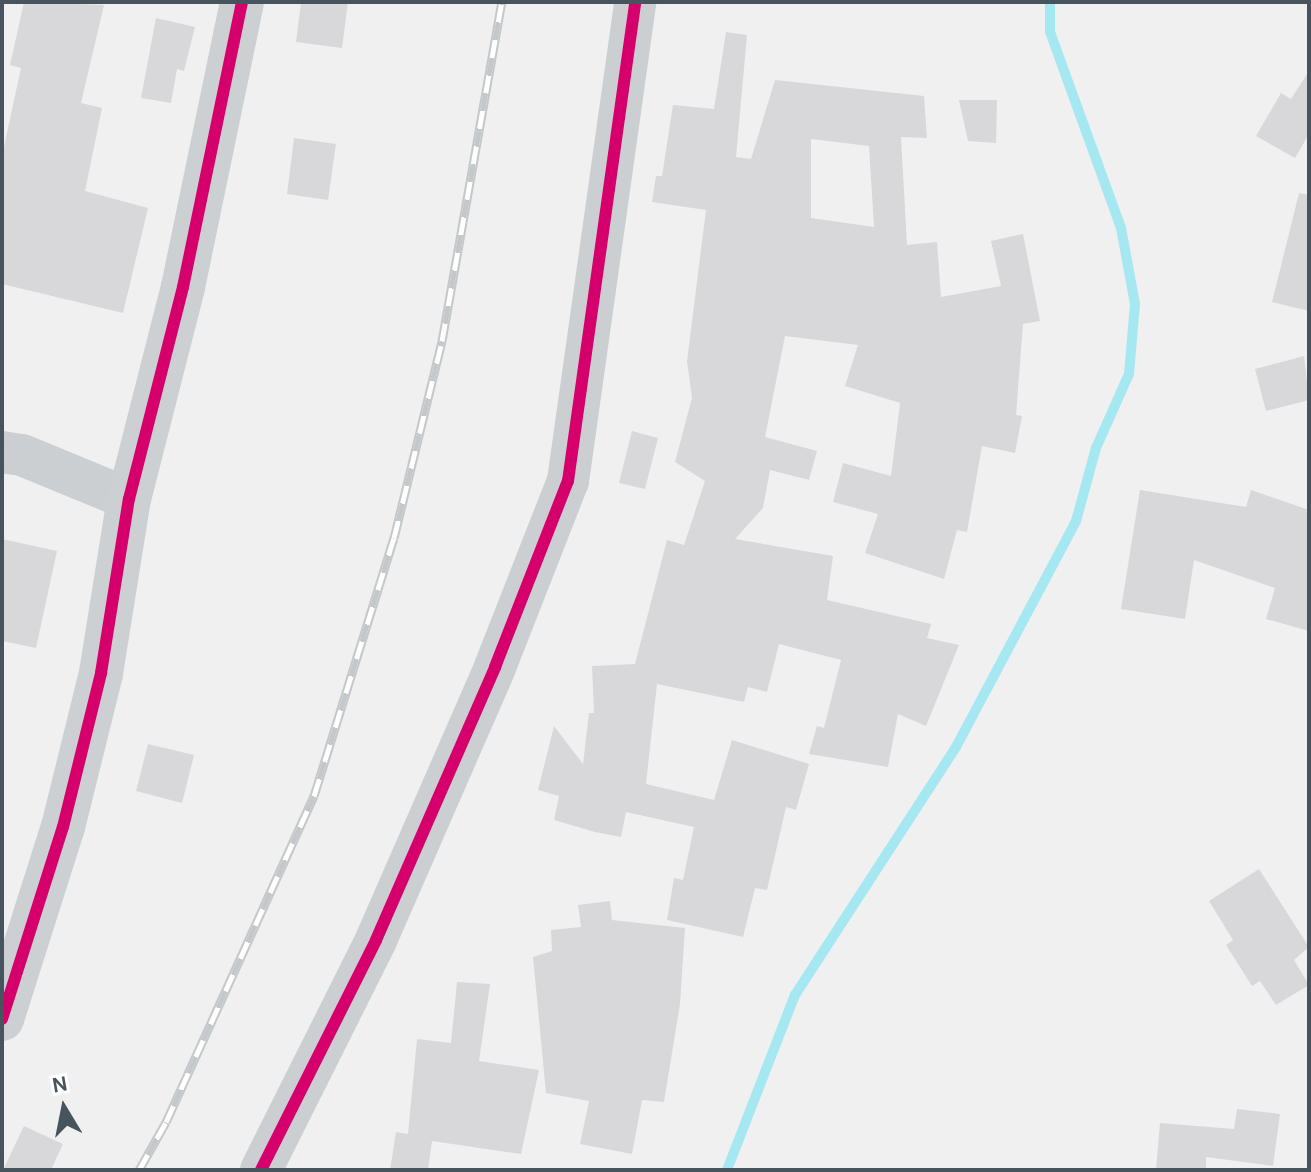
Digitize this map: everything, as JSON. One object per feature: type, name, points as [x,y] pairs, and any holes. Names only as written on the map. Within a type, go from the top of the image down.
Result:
[{"type":"street","points":[[2,1019],[59,842],[86,735],[129,499],[183,287],[242,2]]},
{"type":"street","points":[[261,1170],[376,940],[495,667],[568,481],[635,2]]},
{"type":"street","points":[[2,452],[22,455],[129,499]]},
{"type":"building","points":[[24,2],[104,5],[81,103],[102,108],[85,191],[148,208],[123,313],[2,284],[2,156],[21,68],[10,65]]},
{"type":"building","points":[[301,2],[348,2],[342,48],[296,42]]},
{"type":"building","points":[[156,18],[195,27],[184,71],[177,69],[171,103],[141,98]]},
{"type":"building","points":[[726,32],[747,35],[736,157],[751,159],[775,80],[924,96],[927,138],[901,137],[907,245],[937,242],[941,297],[1001,286],[991,241],[1023,234],[1040,321],[1023,324],[1016,415],[1022,416],[1015,453],[982,446],[967,532],[957,530],[944,579],[865,553],[878,514],[833,502],[843,463],[891,476],[900,403],[845,386],[858,345],[785,336],[765,437],[817,451],[809,480],[770,470],[763,508],[735,539],[833,556],[827,600],[931,624],[927,638],[959,645],[926,726],[898,714],[888,767],[809,754],[817,726],[824,728],[841,660],[779,644],[767,692],[748,687],[744,702],[657,684],[646,784],[714,800],[732,740],[809,764],[796,810],[786,807],[767,890],[755,888],[743,937],[667,920],[674,878],[683,880],[694,827],[626,812],[621,837],[595,832],[554,820],[559,796],[538,790],[554,726],[583,764],[589,713],[594,713],[592,666],[635,664],[667,540],[684,545],[705,481],[675,462],[692,398],[687,361],[706,210],[652,202],[656,176],[662,176],[673,105],[714,109]],"holes":[[[811,139],[869,146],[874,227],[811,218]]]},
{"type":"building","points":[[1309,71],[1309,134],[1295,158],[1256,136],[1281,93],[1291,99]]},
{"type":"building","points":[[959,100],[997,100],[996,143],[968,141]]},
{"type":"building","points":[[294,138],[336,144],[328,200],[287,194]]},
{"type":"building","points":[[1299,193],[1309,195],[1309,311],[1272,302]]},
{"type":"building","points":[[1304,356],[1309,400],[1266,411],[1255,369]]},
{"type":"building","points":[[632,431],[658,438],[645,489],[619,483]]},
{"type":"building","points":[[1140,490],[1246,507],[1251,490],[1309,510],[1309,631],[1266,619],[1275,588],[1194,560],[1185,619],[1121,609]]},
{"type":"building","points":[[2,539],[57,551],[36,648],[2,641]]},
{"type":"building","points":[[148,744],[194,755],[182,803],[136,791]]},
{"type":"building","points":[[1259,869],[1309,947],[1294,960],[1309,985],[1276,1005],[1260,981],[1252,986],[1226,945],[1233,940],[1209,901]]},
{"type":"building","points":[[610,901],[612,920],[685,928],[680,1004],[664,1102],[642,1100],[632,1154],[580,1144],[589,1101],[546,1093],[533,957],[552,951],[551,930],[581,927],[578,905]]},
{"type":"building","points":[[457,982],[490,984],[479,1061],[539,1070],[521,1154],[432,1141],[428,1170],[390,1170],[396,1132],[408,1134],[417,1039],[451,1043]]},
{"type":"building","points":[[1237,1109],[1280,1114],[1273,1166],[1206,1157],[1206,1170],[1156,1170],[1160,1123],[1234,1129]]},
{"type":"building","points":[[24,1126],[63,1144],[51,1170],[3,1170]]},
{"type":"waterway","points":[[727,1170],[795,995],[956,747],[1076,521],[1096,448],[1129,374],[1135,304],[1121,228],[1050,32],[1050,2]]},
{"type":"railway","points":[[139,1170],[166,1122],[314,796],[394,538],[442,341],[502,2]]},
{"type":"cycle path","points":[[2,1019],[63,827],[101,673],[129,499],[183,287],[242,2]]},
{"type":"cycle path","points":[[261,1170],[376,940],[495,667],[568,481],[635,2]]}]
